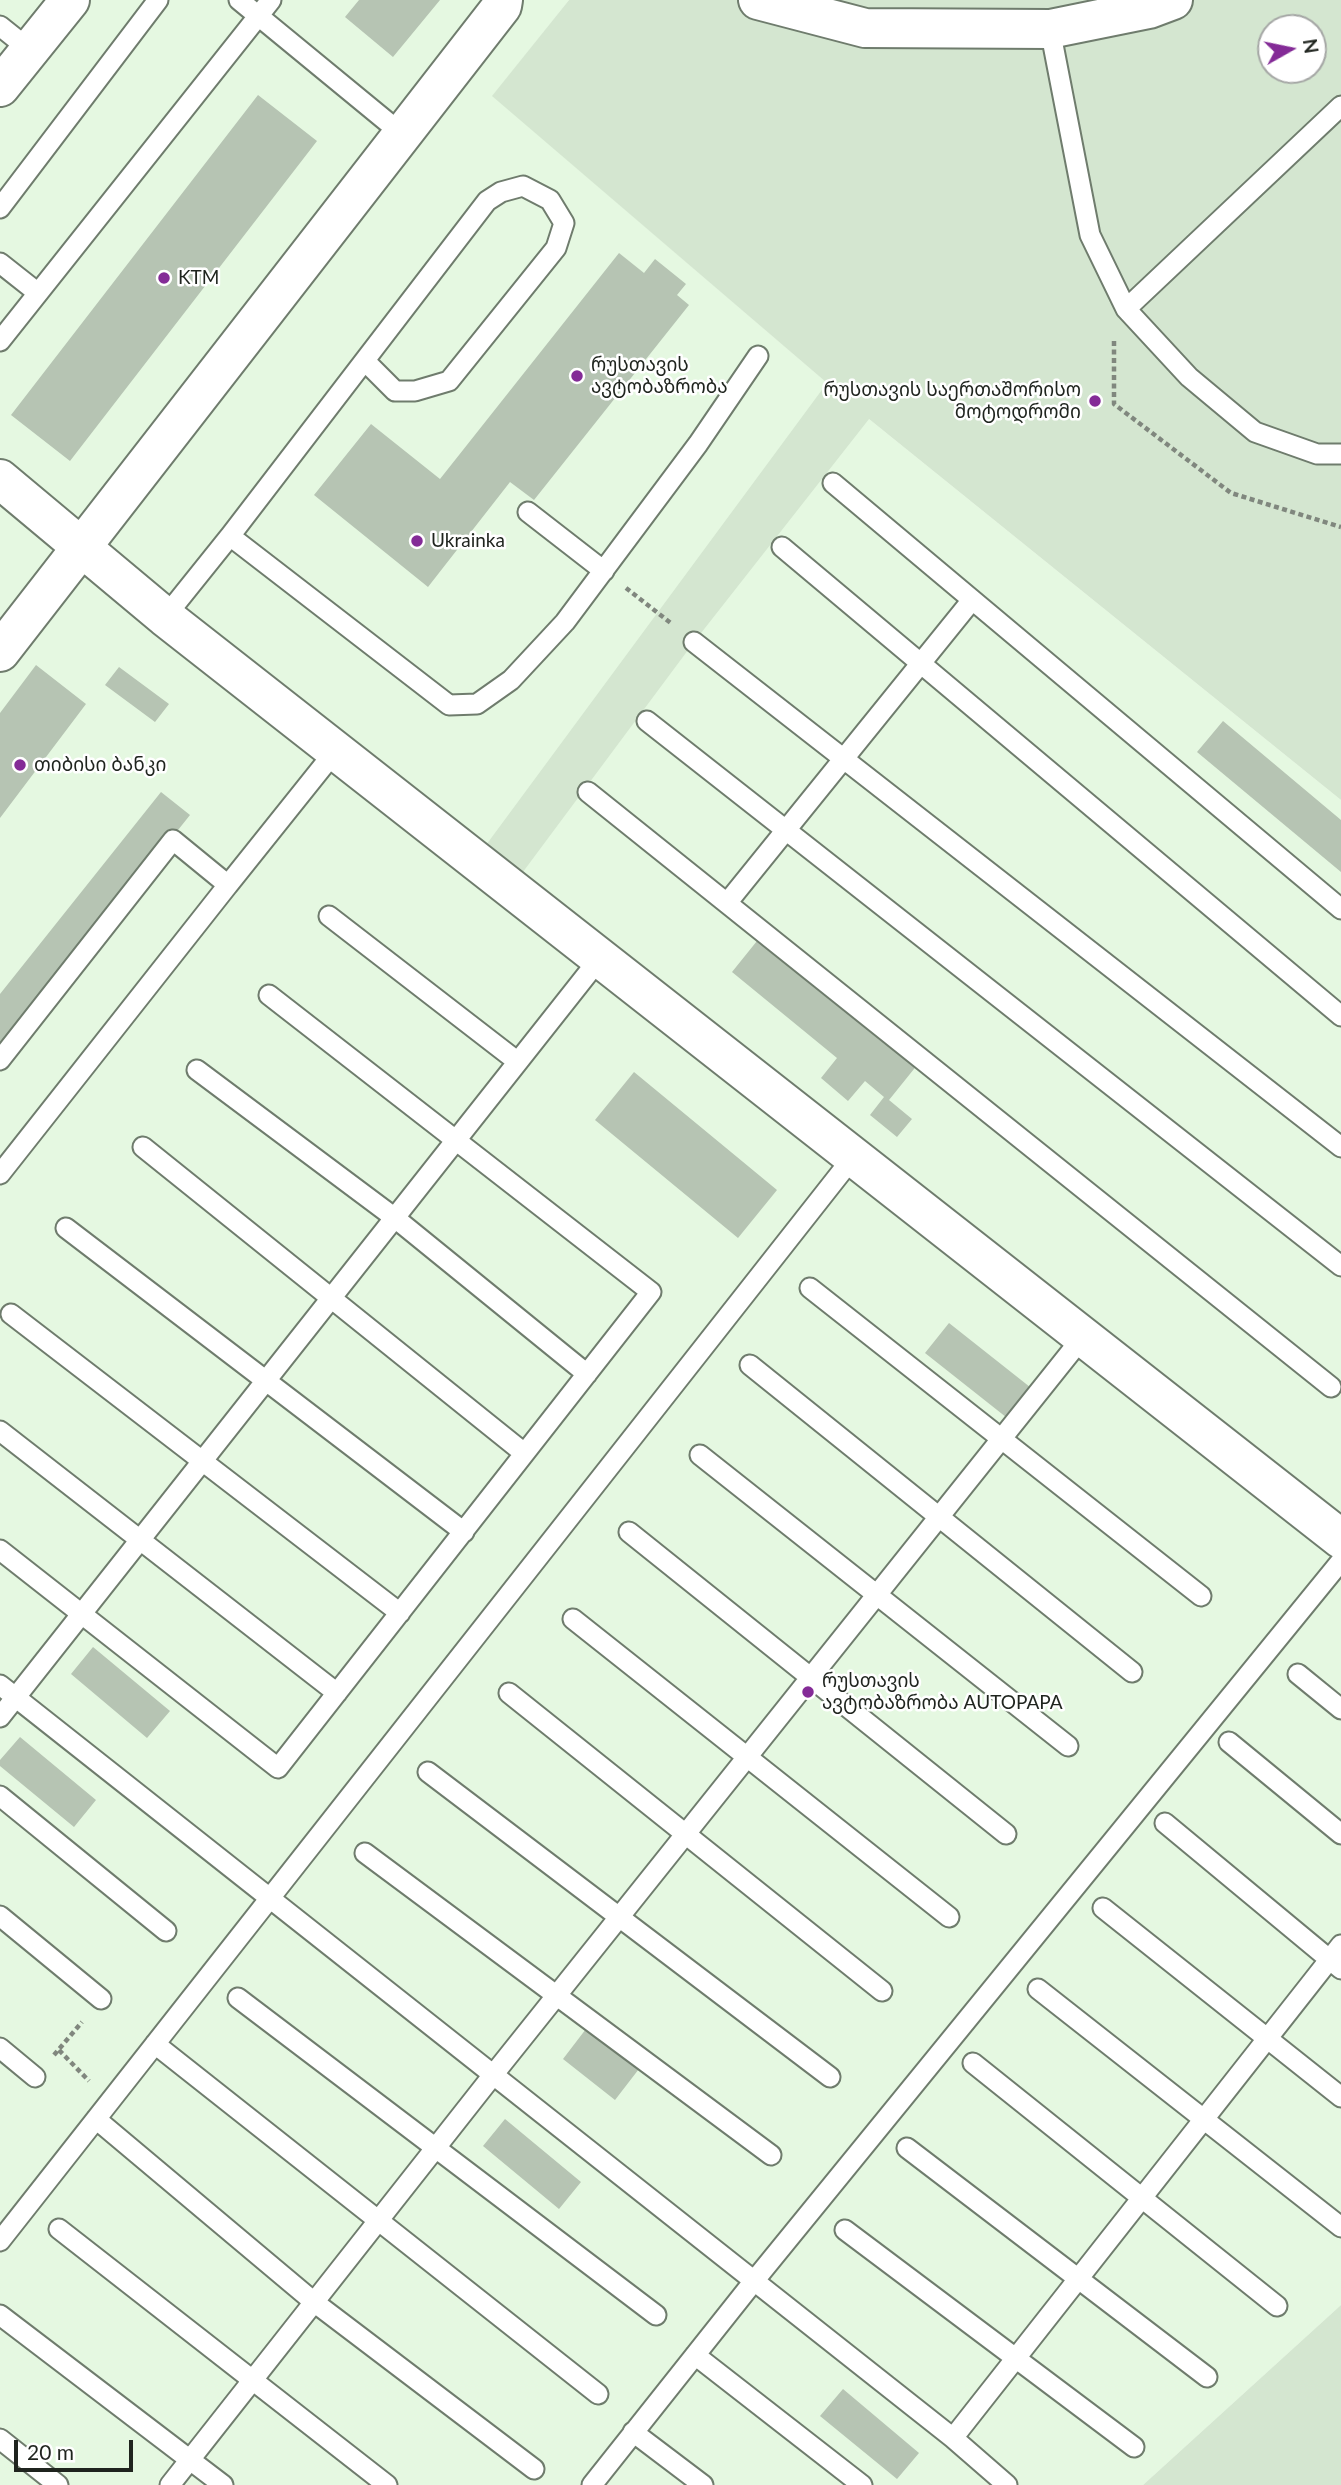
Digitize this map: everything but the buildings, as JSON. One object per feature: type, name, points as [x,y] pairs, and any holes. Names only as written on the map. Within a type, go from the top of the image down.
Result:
[{"type":"street","points":[[0,87],[70,0]]},
{"type":"street","points":[[758,0],[865,28],[1050,29],[1149,9],[1173,0]]},
{"type":"street","points":[[0,652],[504,2]]},
{"type":"street","points":[[0,479],[165,617],[1341,1539]]},
{"type":"lane","points":[[0,208],[158,0]]},
{"type":"lane","points":[[239,0],[402,134]]},
{"type":"lane","points":[[0,341],[271,0]]},
{"type":"lane","points":[[0,26],[30,50]]},
{"type":"lane","points":[[1050,29],[1090,235],[1126,309],[1189,376],[1255,432],[1317,454],[1341,454]]},
{"type":"lane","points":[[1126,309],[1341,106]]},
{"type":"lane","points":[[165,617],[488,201],[501,192],[523,186],[550,200],[564,223],[556,248],[449,381],[415,391],[395,391],[365,361]]},
{"type":"lane","points":[[0,263],[38,293]]},
{"type":"lane","points":[[230,536],[449,705],[477,704],[511,680],[565,622],[698,444],[758,356]]},
{"type":"lane","points":[[832,483],[1341,909]]},
{"type":"lane","points":[[528,512],[604,571]]},
{"type":"lane","points":[[782,547],[1341,1016]]},
{"type":"lane","points":[[727,903],[972,600]]},
{"type":"lane","points":[[694,642],[1341,1147]]},
{"type":"lane","points":[[647,721],[1341,1266]]},
{"type":"lane","points":[[0,1174],[336,750]]},
{"type":"lane","points":[[589,792],[1338,1385]]},
{"type":"lane","points":[[0,1060],[173,840],[228,885]]},
{"type":"lane","points":[[329,915],[518,1062]]},
{"type":"lane","points":[[0,1717],[8,1691],[81,1614],[600,958]]},
{"type":"lane","points":[[0,1549],[278,1768],[651,1292],[269,995]]},
{"type":"lane","points":[[197,1070],[395,1217],[587,1374]]},
{"type":"lane","points":[[143,1147],[524,1454]]},
{"type":"lane","points":[[0,2241],[854,1156]]},
{"type":"lane","points":[[66,1228],[464,1532]]},
{"type":"lane","points":[[810,1288],[1201,1596]]},
{"type":"lane","points":[[11,1314],[400,1613]]},
{"type":"lane","points":[[170,2485],[492,2075],[1082,1338]]},
{"type":"lane","points":[[750,1365],[1132,1672]]},
{"type":"lane","points":[[0,1431],[337,1693]]},
{"type":"lane","points":[[700,1455],[1068,1746]]},
{"type":"lane","points":[[629,1532],[1006,1833]]},
{"type":"lane","points":[[592,2485],[754,2281],[1341,1560]]},
{"type":"lane","points":[[573,1619],[949,1917]]},
{"type":"lane","points":[[1297,1674],[1341,1709]]},
{"type":"lane","points":[[8,1691],[953,2438],[1007,2485]]},
{"type":"lane","points":[[509,1693],[882,1991]]},
{"type":"lane","points":[[1229,1742],[1341,1834]]},
{"type":"lane","points":[[428,1772],[830,2077]]},
{"type":"lane","points":[[0,1796],[166,1931]]},
{"type":"lane","points":[[953,2438],[1267,2039],[1337,1958],[1165,1824]]},
{"type":"lane","points":[[365,1853],[771,2155]]},
{"type":"lane","points":[[1103,1908],[1341,2097]]},
{"type":"lane","points":[[0,1916],[101,1999]]},
{"type":"lane","points":[[1038,1989],[1341,2227]]},
{"type":"lane","points":[[238,1998],[656,2315]]},
{"type":"lane","points":[[155,2044],[598,2394]]},
{"type":"lane","points":[[0,2048],[35,2077]]},
{"type":"lane","points":[[973,2063],[1277,2306]]},
{"type":"lane","points":[[96,2119],[314,2302],[534,2469]]},
{"type":"lane","points":[[907,2148],[1206,2377]]},
{"type":"lane","points":[[59,2229],[387,2485]]},
{"type":"lane","points":[[845,2230],[1134,2447]]},
{"type":"lane","points":[[0,2315],[223,2485]]},
{"type":"lane","points":[[695,2355],[862,2485]]},
{"type":"lane","points":[[633,2432],[703,2485]]},
{"type":"lane","points":[[0,2439],[58,2485]]},
{"type":"path","points":[[1126,309],[1114,325],[1114,404],[1231,493],[1341,527]]},
{"type":"path","points":[[35,2077],[101,1999]]},
{"type":"path","points":[[58,2049],[109,2102]]},
{"type":"shaded area","points":[[0,0],[569,0],[493,96],[869,419],[1341,800],[1341,2305],[1143,2485],[0,2485]]},
{"type":"shaded area","name":"რუსთავის საერთაშორისო მოტოდრომი","points":[[569,0],[1341,0],[1341,800],[869,419],[694,642],[511,888],[475,860],[827,383],[492,96]]},
{"type":"shaded area","points":[[1341,2305],[1341,2485],[1143,2485]]},
{"type":"place","name":"KTM","points":[[164,278]]},
{"type":"place","name":"რუსთავის ავტობაზრობა","points":[[577,376]]},
{"type":"place","name":"რუსთავის საერთაშორისო მოტოდრომი","points":[[1095,401]]},
{"type":"place","name":"Ukrainka","points":[[417,541]]},
{"type":"place","name":"თიბისი ბანკი","points":[[20,765]]},
{"type":"place","name":"რუსთავის ავტობაზრობა AUTOPAPA","points":[[808,1692]]}]
